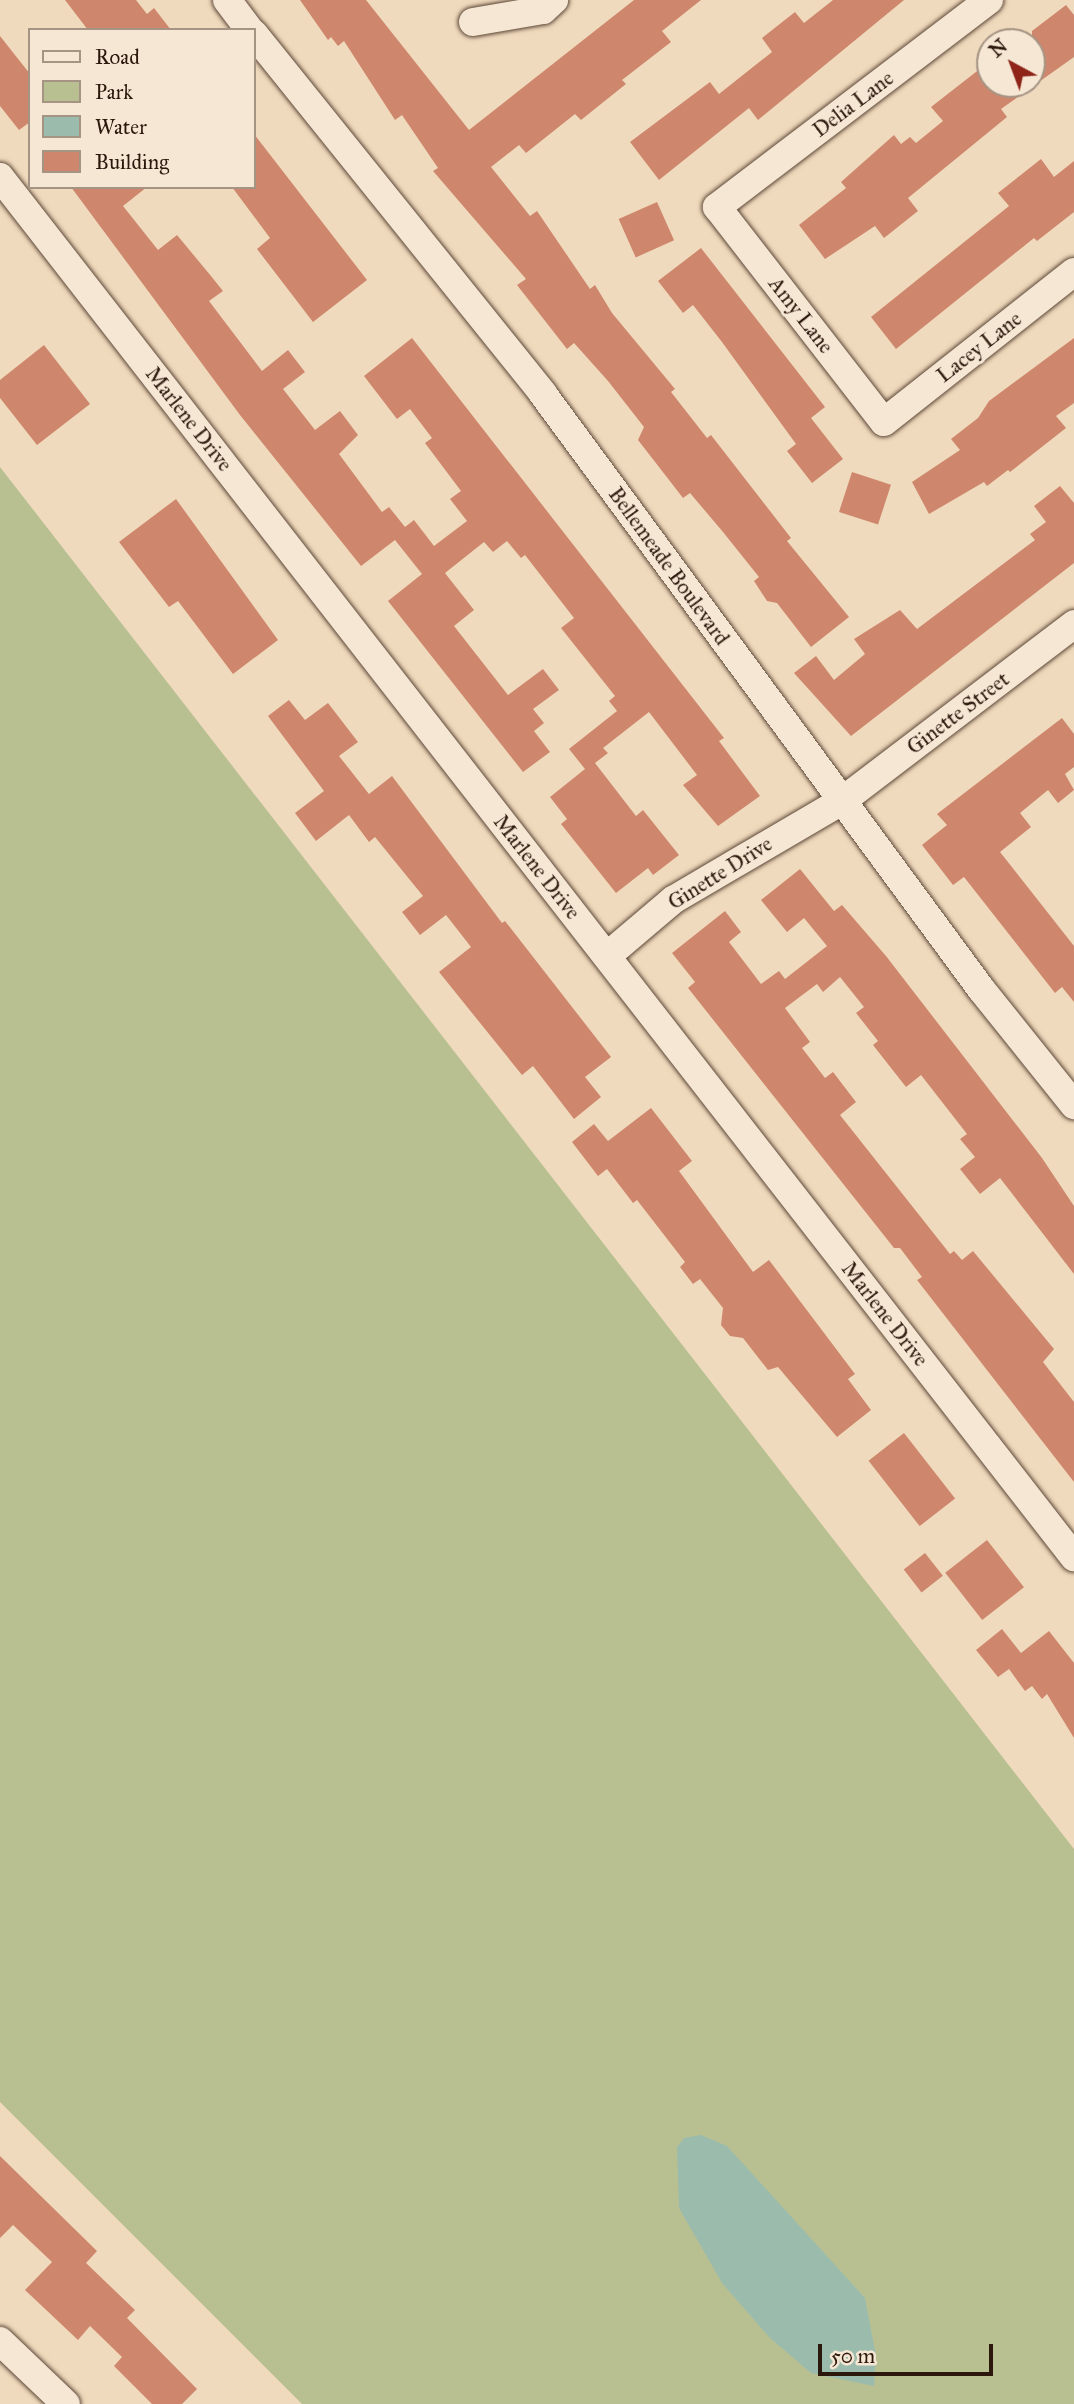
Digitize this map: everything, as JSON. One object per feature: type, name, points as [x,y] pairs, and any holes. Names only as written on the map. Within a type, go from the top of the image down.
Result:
[{"type":"street","points":[[226,0],[248,28]]},
{"type":"street","points":[[473,22],[542,10],[554,0]]},
{"type":"street","name":"Delia Lane","points":[[718,207],[989,0]]},
{"type":"street","name":"Bellemeade Boulevard","points":[[256,36],[542,394],[842,801],[1074,1105]]},
{"type":"street","name":"Marlene Drive","points":[[0,177],[1074,1557]]},
{"type":"street","name":"Amy Lane","points":[[718,207],[884,422]]},
{"type":"street","name":"Lacey Lane","points":[[884,422],[1074,272]]},
{"type":"street","name":"Ginette Street","points":[[842,801],[1074,624]]},
{"type":"street","name":"Ginette Drive","points":[[607,956],[673,900],[842,801]]},
{"type":"street","points":[[0,2341],[66,2404]]},
{"type":"green space","points":[[0,467],[1074,1849],[1074,2404],[302,2404],[0,2102]]},
{"type":"water","points":[[701,2135],[727,2146],[865,2298],[876,2356],[874,2386],[811,2373],[770,2338],[722,2283],[679,2208],[677,2147],[684,2138]]},
{"type":"building","points":[[65,0],[136,0],[147,14],[154,8],[169,28],[86,28]]},
{"type":"building","points":[[300,0],[366,0],[469,130],[634,0],[701,0],[662,31],[671,42],[622,80],[626,84],[581,120],[575,114],[526,153],[519,145],[491,167],[530,216],[537,211],[590,289],[595,285],[612,313],[675,389],[671,392],[707,438],[711,435],[791,538],[787,541],[849,617],[811,647],[777,603],[767,601],[754,581],[759,577],[723,532],[690,493],[683,498],[638,440],[644,427],[608,381],[574,343],[567,349],[517,285],[526,279],[433,171],[438,168],[402,115],[395,120],[344,41],[338,46],[331,37],[328,40]]},
{"type":"building","points":[[833,0],[904,0],[758,120],[749,108],[659,180],[630,142],[710,82],[719,94],[772,52],[762,38],[795,12],[804,23]]},
{"type":"building","points":[[1066,5],[1074,15],[1074,57],[1046,77],[1046,28],[1036,28]]},
{"type":"building","points":[[0,36],[28,71],[28,123],[19,130],[0,106]]},
{"type":"building","points":[[976,72],[976,98],[1016,98],[1001,109],[1007,117],[908,198],[918,211],[884,238],[875,226],[825,259],[799,225],[846,188],[841,182],[894,135],[901,144],[910,137],[916,143],[943,121],[931,107]]},
{"type":"building","points":[[256,137],[367,280],[313,322],[257,249],[270,238],[233,189],[256,189]]},
{"type":"building","points":[[1041,159],[1054,177],[1074,161],[1074,212],[1037,241],[1034,238],[896,349],[871,317],[1009,206],[998,193]]},
{"type":"building","points":[[72,189],[144,189],[123,206],[158,250],[177,235],[223,291],[209,301],[262,371],[288,350],[305,372],[283,389],[315,430],[340,411],[358,435],[339,454],[382,512],[389,507],[405,527],[414,520],[434,546],[467,521],[450,499],[461,491],[425,443],[432,438],[410,409],[397,419],[364,376],[412,338],[724,738],[719,741],[760,796],[718,826],[683,785],[697,775],[649,712],[603,748],[608,753],[595,763],[636,816],[643,810],[679,855],[653,875],[648,868],[616,893],[561,824],[567,819],[550,797],[585,769],[569,749],[617,711],[609,701],[615,696],[561,628],[574,618],[525,555],[521,558],[507,541],[493,552],[484,542],[445,573],[474,610],[454,626],[508,695],[543,669],[559,690],[533,709],[544,723],[534,731],[550,752],[523,772],[388,601],[422,574],[395,540],[361,566],[240,415]]},
{"type":"building","points":[[657,202],[674,240],[636,257],[619,219]]},
{"type":"building","points":[[701,248],[825,407],[811,418],[843,459],[812,483],[787,451],[796,444],[722,342],[693,305],[683,313],[658,281]]},
{"type":"building","points":[[1074,338],[1074,403],[1056,416],[1066,428],[1010,472],[1008,470],[987,486],[984,482],[929,514],[912,482],[960,450],[951,439],[978,418],[989,401]]},
{"type":"building","points":[[44,345],[90,404],[37,445],[0,398],[0,380]]},
{"type":"building","points":[[852,472],[891,485],[878,525],[839,512]]},
{"type":"building","points":[[1060,486],[1074,503],[1074,563],[851,736],[794,673],[816,656],[834,680],[865,654],[854,639],[900,610],[917,629],[1035,540],[1030,534],[1046,522],[1034,506]]},
{"type":"building","points":[[176,499],[278,640],[233,674],[178,601],[169,607],[119,542]]},
{"type":"building","points":[[289,700],[305,720],[328,703],[358,742],[339,756],[369,794],[392,776],[502,923],[505,921],[611,1057],[585,1077],[601,1097],[574,1119],[533,1066],[522,1075],[439,972],[471,947],[446,915],[420,935],[402,912],[423,896],[375,837],[369,842],[349,815],[316,841],[295,813],[324,791],[268,716]]},
{"type":"building","points":[[1062,718],[1074,734],[1074,767],[1065,774],[1074,790],[1058,803],[1048,790],[1020,813],[1031,827],[1000,852],[1074,946],[1074,1002],[1062,987],[1055,993],[964,877],[953,885],[922,845],[947,825],[937,814]]},
{"type":"building","points":[[800,869],[834,911],[842,905],[886,956],[1042,1158],[1074,1206],[1074,1274],[1000,1178],[980,1194],[960,1169],[975,1157],[960,1139],[967,1134],[921,1075],[906,1087],[873,1045],[878,1041],[856,1013],[864,1007],[840,977],[823,992],[817,984],[785,1008],[810,1042],[802,1048],[825,1078],[833,1072],[856,1102],[840,1115],[950,1254],[954,1251],[962,1260],[973,1251],[1054,1349],[1043,1362],[1074,1402],[1074,1482],[917,1280],[922,1277],[900,1248],[894,1248],[688,988],[695,982],[672,953],[725,911],[741,932],[729,942],[761,984],[779,971],[785,979],[827,946],[804,918],[787,932],[761,900]]},
{"type":"building","points":[[651,1108],[692,1161],[679,1171],[753,1272],[769,1260],[855,1374],[848,1379],[871,1410],[837,1437],[778,1367],[768,1370],[743,1338],[730,1336],[721,1325],[723,1308],[700,1279],[693,1284],[680,1267],[685,1262],[637,1200],[633,1203],[607,1169],[598,1176],[572,1142],[594,1124],[608,1141]]},
{"type":"building","points":[[904,1433],[955,1498],[920,1526],[869,1461]]},
{"type":"building","points":[[987,1540],[1024,1587],[982,1620],[945,1573]]},
{"type":"building","points":[[925,1553],[943,1576],[922,1592],[904,1570]]},
{"type":"building","points":[[1002,1629],[1021,1653],[1049,1631],[1074,1663],[1074,1738],[1047,1694],[1042,1699],[1032,1686],[1025,1691],[1009,1669],[998,1677],[976,1650]]},
{"type":"building","points":[[0,2156],[97,2251],[86,2263],[135,2310],[127,2318],[197,2389],[182,2404],[152,2404],[114,2366],[122,2357],[90,2326],[78,2340],[25,2290],[52,2262],[13,2225],[0,2238]]}]
